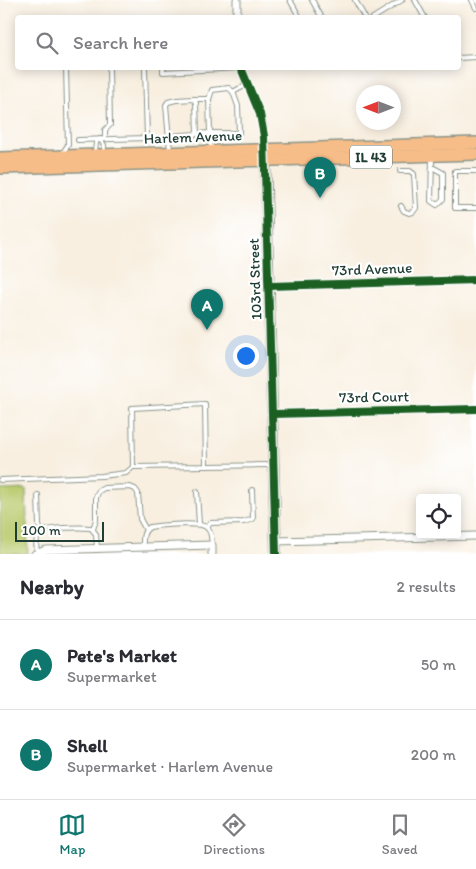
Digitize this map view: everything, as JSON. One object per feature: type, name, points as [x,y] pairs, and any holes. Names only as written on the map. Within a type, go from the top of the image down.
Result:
[{"type":"main road","name":"Harlem Avenue","points":[[0,168],[476,143]]},
{"type":"main road","name":"Harlem Avenue","points":[[0,158],[211,152],[432,161],[476,154]]},
{"type":"street","points":[[237,0],[237,15]]},
{"type":"street","name":"103rd Street","points":[[242,70],[263,125],[276,554]]},
{"type":"street","name":"73rd Avenue","points":[[268,286],[476,280]]},
{"type":"street","name":"73rd Court","points":[[272,414],[476,409]]},
{"type":"street","points":[[275,541],[476,536]]},
{"type":"street","points":[[36,553],[46,550],[147,550],[212,545],[212,554]]},
{"type":"lane","points":[[290,0],[298,15]]},
{"type":"lane","points":[[312,0],[320,15]]},
{"type":"lane","points":[[355,0],[363,15]]},
{"type":"lane","points":[[378,15],[402,0]]},
{"type":"lane","points":[[415,0],[423,15]]},
{"type":"lane","points":[[472,0],[476,8]]},
{"type":"lane","points":[[461,58],[476,57]]},
{"type":"lane","points":[[66,70],[68,145],[76,156]]},
{"type":"lane","points":[[100,155],[104,145],[103,139],[106,130],[110,125],[109,70]]},
{"type":"lane","points":[[78,140],[147,138],[145,70]]},
{"type":"lane","points":[[163,70],[163,72],[202,70]]},
{"type":"lane","points":[[232,92],[248,84]]},
{"type":"lane","points":[[169,136],[197,134],[210,134],[239,133],[238,106],[229,88],[215,89],[210,93],[209,99],[210,134],[211,152]]},
{"type":"lane","points":[[194,99],[196,103],[197,134]]},
{"type":"lane","points":[[170,153],[166,105],[168,102],[209,99]]},
{"type":"lane","points":[[100,155],[96,142],[103,139]]},
{"type":"lane","points":[[60,156],[68,145]]},
{"type":"lane","points":[[432,161],[443,172],[443,199],[437,205],[432,202],[432,161]]},
{"type":"lane","points":[[400,172],[410,171],[414,176],[416,208],[413,212],[409,213],[404,211],[401,206]]},
{"type":"lane","points":[[476,171],[455,171],[455,208],[476,208]]},
{"type":"lane","points":[[133,467],[132,408],[205,404],[206,466]]},
{"type":"lane","points":[[0,480],[102,476],[126,473],[133,467],[273,465]]},
{"type":"lane","points":[[92,529],[96,520],[96,497],[99,491],[104,488],[130,487],[138,493],[140,519],[146,530]]},
{"type":"lane","points":[[207,528],[210,523],[244,522],[253,519],[252,490]]},
{"type":"lane","points":[[197,492],[198,524]]},
{"type":"lane","points":[[38,495],[41,532]]},
{"type":"lane","points":[[147,550],[143,535],[146,530],[153,526],[198,524],[207,528],[211,533],[212,545]]},
{"type":"lane","points":[[36,553],[37,538],[41,532],[50,529],[92,529],[96,534],[94,551]]},
{"type":"green space","points":[[26,489],[28,554],[0,554],[0,490]]},
{"type":"cycle path","points":[[242,70],[260,114],[264,136],[276,554]]},
{"type":"cycle path","points":[[269,286],[476,280]]},
{"type":"cycle path","points":[[272,414],[476,409]]},
{"type":"place","name":"Shell","points":[[320,198]]},
{"type":"place","name":"Pete's Market","points":[[207,330]]}]
